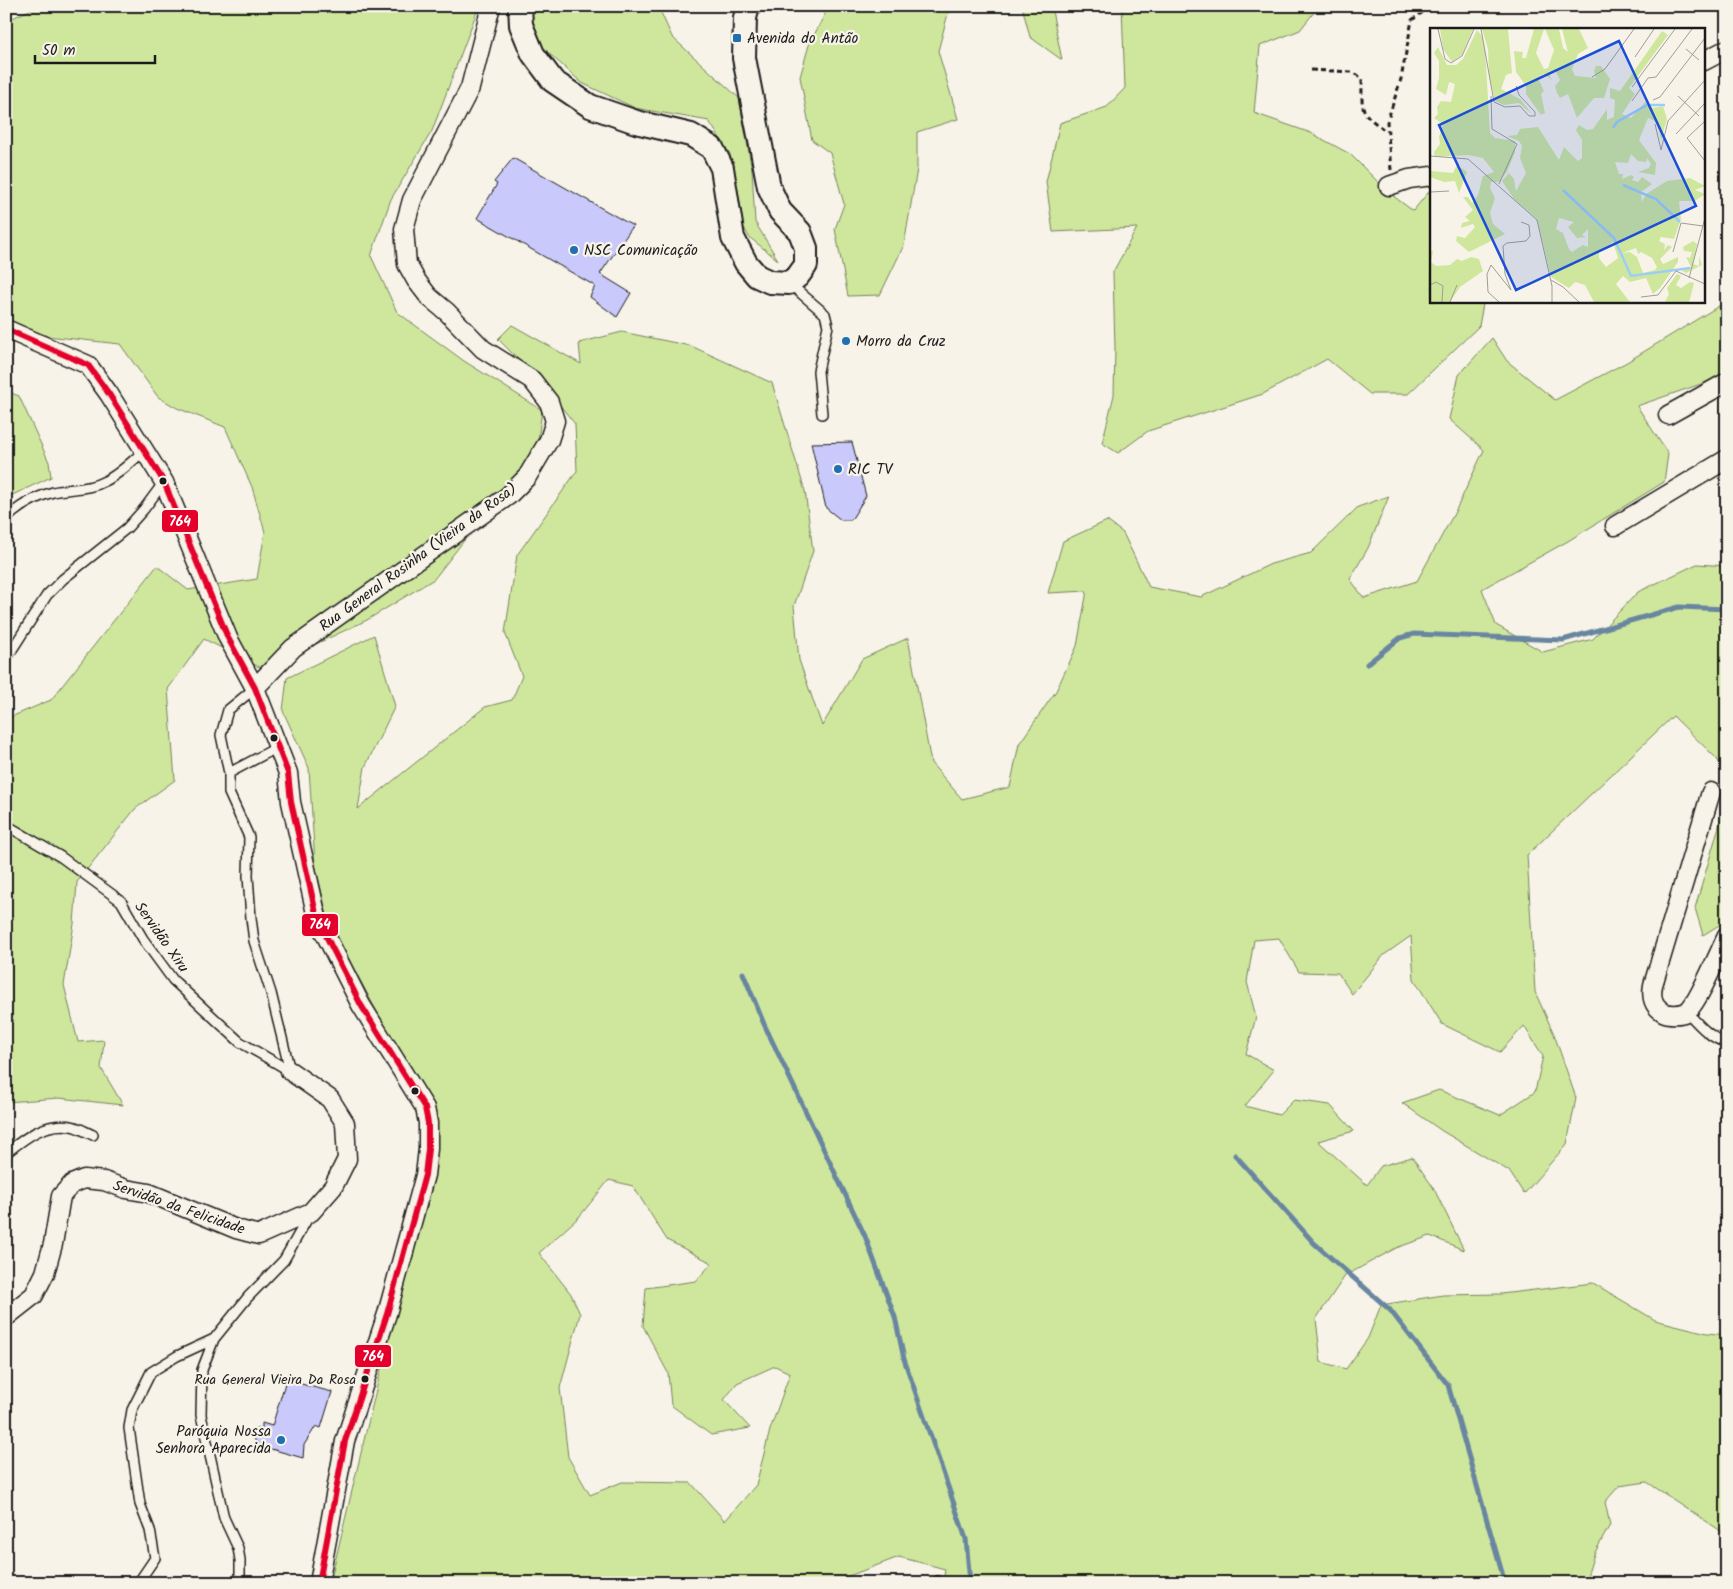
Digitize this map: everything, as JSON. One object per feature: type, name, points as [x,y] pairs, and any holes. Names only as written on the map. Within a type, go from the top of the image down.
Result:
[{"type":"street","name":"Rua General Rosinha (Vieira da Rosa)","points":[[255,688],[293,648],[508,496],[526,477],[550,440],[555,421],[549,402],[532,380],[482,349],[447,312],[429,297],[407,264],[404,229],[412,200],[470,88],[491,6]]},
{"type":"street","points":[[520,6],[521,25],[533,54],[553,80],[590,106],[636,122],[691,135],[712,148],[722,168],[733,238],[746,263],[757,276],[770,282],[789,283],[806,266],[806,248],[800,232],[780,211],[769,187],[744,58],[745,18],[748,6]]},
{"type":"street","points":[[1706,60],[1727,49]]},
{"type":"street","points":[[1389,186],[1409,179],[1430,176]]},
{"type":"street","points":[[6,329],[88,366],[99,378],[164,482],[228,638],[255,688],[288,773],[291,802],[317,918],[361,1005],[425,1108],[428,1123],[425,1175],[387,1314],[345,1441],[319,1583]]},
{"type":"street","points":[[1668,415],[1727,382]]},
{"type":"street","points":[[1615,526],[1727,459]]},
{"type":"street","points":[[1711,792],[1653,985],[1651,996],[1656,1006],[1664,1013],[1677,1014],[1687,1012],[1695,1002],[1727,936]]},
{"type":"street","name":"Servidão da Felicidade","points":[[6,1317],[34,1294],[48,1263],[61,1196],[72,1184],[84,1179],[104,1181],[126,1189],[149,1193],[236,1229],[259,1235],[311,1212],[333,1187],[347,1159],[345,1123],[330,1099],[290,1071]]},
{"type":"lane","points":[[789,283],[825,314],[828,326],[818,371],[822,414]]},
{"type":"lane","points":[[6,519],[33,500],[53,492],[85,488],[104,482],[120,472],[145,450]]},
{"type":"lane","points":[[6,659],[47,595],[63,579],[127,528],[164,482]]},
{"type":"lane","points":[[255,688],[228,710],[221,736],[230,773],[229,793],[249,836],[248,876],[254,941],[282,1033],[290,1071]]},
{"type":"lane","points":[[230,773],[278,747]]},
{"type":"lane","name":"Servidão Xiru","points":[[6,825],[61,857],[121,901],[143,939],[173,980],[240,1042],[290,1071]]},
{"type":"lane","points":[[1687,1012],[1703,1029],[1718,1040],[1727,1043]]},
{"type":"lane","points":[[6,1153],[25,1138],[57,1124],[73,1126],[93,1135]]},
{"type":"lane","points":[[240,1583],[238,1548],[224,1518],[201,1415],[202,1370],[214,1339],[248,1297],[284,1260],[311,1212]]},
{"type":"lane","points":[[138,1583],[155,1558],[150,1530],[140,1504],[129,1428],[132,1410],[151,1372],[177,1356],[214,1339]]},
{"type":"path","points":[[1389,186],[1391,167],[1387,122],[1401,79],[1412,20],[1431,6]]},
{"type":"path","points":[[1311,70],[1353,72],[1362,78],[1364,113],[1369,119],[1387,131]]},
{"type":"green space","points":[[38,6],[479,6],[432,131],[391,199],[371,256],[397,312],[464,361],[542,410],[536,455],[501,493],[434,579],[367,620],[263,669],[204,639],[168,689],[175,780],[135,809],[77,882],[74,924],[64,985],[78,1042],[104,1040],[101,1068],[123,1105],[59,1098],[6,1102],[6,719],[51,700],[157,566],[188,590],[257,579],[265,532],[252,487],[225,427],[177,408],[158,397],[120,344],[47,336],[6,320],[6,21]]},
{"type":"green space","points":[[530,6],[658,6],[672,37],[739,98],[752,170],[755,222],[778,260],[749,237],[735,210],[730,154],[709,121],[635,108],[582,83],[543,48],[529,15]]},
{"type":"green space","points":[[829,6],[950,6],[938,51],[958,119],[917,132],[917,169],[904,245],[880,295],[848,296],[835,229],[844,204],[830,153],[812,140],[800,77],[809,45]]},
{"type":"green space","points":[[1022,6],[1051,6],[1062,60],[1030,37]]},
{"type":"green space","points":[[1122,6],[1319,6],[1300,30],[1260,46],[1254,113],[1311,133],[1350,154],[1388,192],[1413,211],[1430,190],[1430,302],[1485,302],[1479,326],[1408,394],[1370,394],[1327,359],[1263,394],[1148,431],[1118,453],[1102,443],[1114,395],[1113,272],[1137,228],[1053,232],[1046,182],[1060,123],[1107,107],[1125,88]]},
{"type":"green space","points":[[1727,301],[1727,375],[1637,406],[1668,454],[1664,482],[1568,541],[1482,589],[1496,625],[1543,652],[1593,639],[1638,592],[1697,564],[1727,566],[1727,774],[1716,758],[1673,716],[1527,855],[1535,992],[1554,1034],[1576,1098],[1567,1144],[1524,1194],[1509,1171],[1442,1131],[1402,1103],[1439,1090],[1500,1115],[1535,1092],[1543,1056],[1524,1026],[1500,1052],[1442,1024],[1414,979],[1411,936],[1384,955],[1352,994],[1338,973],[1299,972],[1279,938],[1254,940],[1247,982],[1256,1017],[1246,1054],[1274,1070],[1245,1106],[1279,1115],[1294,1100],[1330,1105],[1354,1131],[1318,1141],[1367,1185],[1381,1166],[1412,1157],[1433,1187],[1464,1250],[1430,1236],[1396,1248],[1345,1276],[1316,1319],[1321,1362],[1346,1369],[1368,1338],[1381,1305],[1443,1295],[1501,1294],[1593,1283],[1655,1320],[1707,1333],[1727,1335],[1727,1535],[1647,1482],[1619,1486],[1605,1502],[1610,1525],[1594,1554],[1585,1583],[943,1583],[945,1569],[899,1557],[830,1583],[330,1583],[381,1369],[432,1104],[388,1032],[329,923],[315,864],[309,768],[283,711],[287,678],[374,635],[395,706],[365,767],[358,809],[485,707],[512,700],[522,676],[505,633],[517,555],[577,471],[575,424],[542,383],[498,339],[512,325],[581,364],[579,343],[622,332],[691,346],[772,383],[805,491],[813,551],[794,606],[799,660],[822,726],[862,659],[908,638],[931,763],[962,799],[1010,787],[1019,744],[1056,691],[1077,646],[1087,591],[1048,593],[1063,541],[1107,521],[1123,533],[1149,587],[1201,597],[1271,564],[1311,553],[1358,507],[1389,496],[1368,548],[1350,579],[1364,598],[1417,581],[1456,510],[1484,450],[1449,419],[1459,375],[1492,338],[1507,361],[1555,400],[1627,362]],"holes":[[[609,1180],[633,1186],[667,1240],[712,1263],[696,1281],[646,1288],[643,1326],[668,1373],[671,1405],[711,1435],[750,1428],[724,1400],[737,1383],[775,1366],[790,1373],[770,1430],[756,1485],[725,1521],[691,1483],[622,1482],[590,1495],[568,1457],[560,1388],[580,1314],[571,1294],[539,1253],[579,1217]]]},
{"type":"green space","points":[[6,391],[19,396],[49,462],[51,477],[6,498]]},
{"type":"green space","points":[[1727,799],[1727,917],[1724,922],[1703,935],[1695,908]]},
{"type":"building","name":"NSC Comunicação","points":[[513,158],[633,226],[600,274],[631,293],[617,317],[590,297],[595,286],[477,218],[497,184],[494,182]]},
{"type":"building","name":"RIC TV","points":[[852,442],[866,496],[851,520],[841,520],[826,508],[811,443]]},
{"type":"building","points":[[286,1380],[332,1392],[321,1428],[316,1426],[304,1445],[303,1458],[257,1445],[254,1438],[256,1428],[262,1428],[262,1423],[272,1426]]},
{"type":"waterway","points":[[1367,664],[1400,638],[1414,634],[1563,640],[1679,607],[1727,609]]},
{"type":"waterway","points":[[743,973],[764,1024],[865,1236],[895,1317],[904,1359],[966,1539],[970,1583]]},
{"type":"waterway","points":[[1235,1155],[1314,1243],[1390,1310],[1448,1385],[1505,1583]]},
{"type":"transit line","name":"764","points":[[6,329],[88,365],[109,394],[164,482],[228,638],[255,688],[288,773],[291,802],[317,918],[361,1005],[425,1108],[428,1123],[425,1175],[387,1314],[345,1441],[319,1583]]},
{"type":"place","name":"Avenida do Antão","points":[[737,38]]},
{"type":"place","name":"NSC Comunicação","points":[[574,250]]},
{"type":"place","name":"Morro da Cruz","points":[[846,341]]},
{"type":"place","name":"RIC TV","points":[[838,469]]},
{"type":"place","name":"Rua General Vieira Da Rosa","points":[[365,1379]]},
{"type":"place","name":"Paróquia Nossa Senhora Aparecida","points":[[281,1440]]}]
